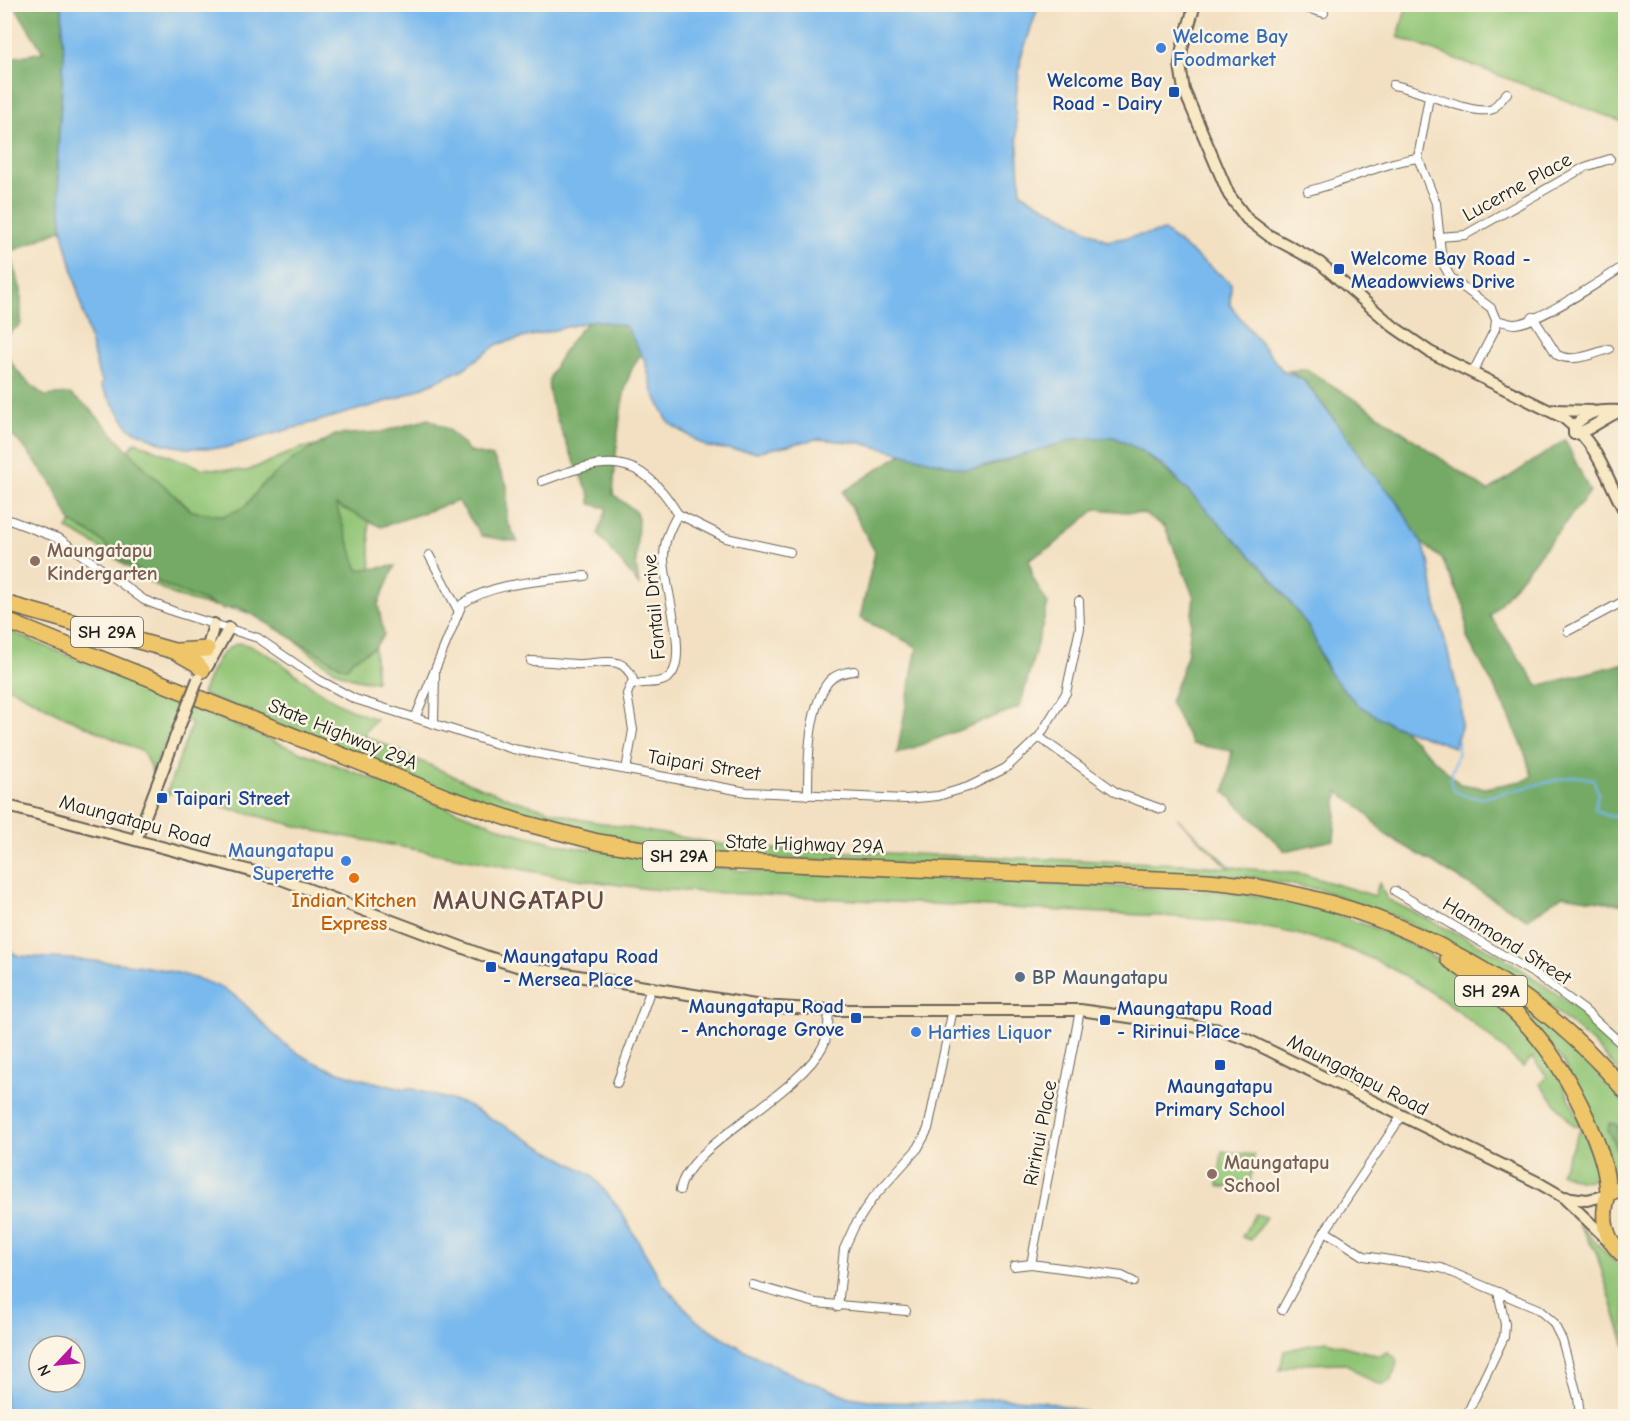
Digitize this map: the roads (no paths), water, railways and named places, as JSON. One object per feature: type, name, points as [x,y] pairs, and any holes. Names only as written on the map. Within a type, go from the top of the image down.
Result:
[{"type":"highway","name":"SH 29A","points":[[4,603],[174,651],[191,660],[200,675]]},
{"type":"highway","name":"State Highway 29A","points":[[4,620],[446,797],[520,822],[598,842],[717,861],[1233,884],[1323,901],[1433,941],[1523,994],[1582,1044],[1626,1092]]},
{"type":"highway","name":"SH 29A","points":[[174,651],[207,649]]},
{"type":"highway","name":"State Highway 29A","points":[[1389,924],[1468,973],[1505,1002],[1541,1038],[1572,1083],[1605,1163],[1608,1194]]},
{"type":"highway","points":[[1608,1194],[1626,1185]]},
{"type":"highway","name":"SH 29A","points":[[1608,1194],[1604,1221],[1613,1245]]},
{"type":"highway","points":[[1613,1245],[1626,1257]]},
{"type":"street","points":[[1195,4],[1182,49],[1180,65],[1184,90],[1215,167],[1238,209],[1258,229],[1329,269],[1411,340],[1536,406],[1538,410],[1577,431]]},
{"type":"street","points":[[1291,4],[1324,13]]},
{"type":"street","points":[[1393,85],[1412,88],[1429,97],[1477,111],[1488,111],[1497,106],[1507,93]]},
{"type":"street","points":[[1429,97],[1418,158],[1436,203],[1445,269],[1459,285],[1491,309],[1496,320],[1495,328],[1473,372]]},
{"type":"street","points":[[1308,191],[1347,180],[1396,161],[1418,158]]},
{"type":"street","name":"Lucerne Place","points":[[1439,237],[1466,235],[1585,167],[1610,159]]},
{"type":"street","points":[[1496,320],[1515,324],[1533,317],[1588,290],[1624,266]]},
{"type":"street","points":[[1533,317],[1557,355],[1563,358],[1578,358],[1608,349]]},
{"type":"street","points":[[1536,406],[1541,405],[1550,410],[1577,431],[1597,452],[1626,514]]},
{"type":"street","points":[[1550,410],[1623,411]]},
{"type":"street","points":[[1577,431],[1594,411]]},
{"type":"street","points":[[1577,431],[1602,418],[1623,411]]},
{"type":"street","points":[[542,482],[582,467],[623,464],[639,469],[654,480],[678,514],[726,538],[790,552]]},
{"type":"street","name":"Fantail Drive","points":[[633,685],[660,682],[671,675],[675,669],[676,644],[663,557],[670,527],[678,514]]},
{"type":"street","name":"Taipari Street","points":[[4,518],[60,539],[144,600],[229,628],[270,645],[332,689],[378,707],[416,716],[477,739],[513,749],[747,792],[906,799],[949,794],[1006,768],[1039,737],[1066,693],[1080,628],[1079,601]]},
{"type":"street","points":[[429,555],[458,610]]},
{"type":"street","points":[[416,716],[458,610],[468,600],[490,591],[532,581],[585,576]]},
{"type":"street","points":[[1568,631],[1626,600]]},
{"type":"street","points":[[136,840],[200,675],[214,624]]},
{"type":"street","points":[[200,675],[229,628]]},
{"type":"street","points":[[531,661],[576,664],[612,661],[621,664],[631,676],[633,685],[627,694],[633,730],[626,770]]},
{"type":"street","points":[[434,722],[435,670]]},
{"type":"street","points":[[808,795],[811,728],[826,685],[836,676],[854,671]]},
{"type":"street","points":[[1039,737],[1117,793],[1161,809]]},
{"type":"street","name":"Maungatapu Road","points":[[4,805],[281,879],[501,961],[761,1006],[829,1010],[1080,1010],[1232,1032],[1401,1117],[1522,1173],[1563,1197],[1613,1245]]},
{"type":"street","name":"Hammond Street","points":[[1395,891],[1538,975],[1584,1010],[1626,1048]]},
{"type":"street","points":[[617,1083],[652,986]]},
{"type":"street","points":[[838,1306],[844,1249],[854,1227],[872,1200],[918,1148],[928,1129],[953,1009]]},
{"type":"street","points":[[680,1190],[681,1181],[692,1164],[778,1096],[817,1055],[828,1035],[829,1010]]},
{"type":"street","name":"Ririnui Place","points":[[1031,1263],[1080,1010]]},
{"type":"street","points":[[1282,1310],[1325,1231],[1401,1117]]},
{"type":"street","name":"Maungatapu Road","points":[[1563,1197],[1587,1200],[1608,1194]]},
{"type":"street","points":[[1325,1231],[1364,1256],[1429,1264],[1538,1309],[1558,1330],[1578,1398],[1580,1416]]},
{"type":"street","points":[[1014,1266],[1031,1263],[1122,1276],[1134,1282]]},
{"type":"street","points":[[753,1285],[797,1299],[838,1306],[906,1311]]},
{"type":"street","points":[[1466,1416],[1504,1337],[1505,1324],[1498,1292]]},
{"type":"water","points":[[62,5],[1039,5],[1021,57],[1015,105],[1021,193],[1107,241],[1164,231],[1231,283],[1230,305],[1283,371],[1303,380],[1350,440],[1365,465],[1396,500],[1421,542],[1429,561],[1435,601],[1461,704],[1461,727],[1454,747],[1390,724],[1358,705],[1329,673],[1310,629],[1272,578],[1166,468],[1140,450],[1114,437],[1075,439],[982,467],[964,469],[861,443],[817,439],[756,452],[707,447],[669,423],[653,392],[645,361],[626,326],[595,320],[498,344],[463,369],[399,398],[224,448],[187,448],[164,444],[129,428],[101,386],[103,381],[99,376],[63,232],[57,166],[64,55]]},
{"type":"water","points":[[5,949],[19,956],[121,963],[171,971],[196,978],[229,992],[245,1004],[281,1041],[310,1060],[357,1078],[407,1090],[408,1088],[465,1104],[592,1175],[620,1210],[663,1284],[697,1321],[742,1349],[795,1376],[850,1397],[881,1402],[944,1403],[998,1398],[1043,1401],[1103,1416],[5,1416]]},
{"type":"waterway","points":[[1458,741],[1451,786],[1466,796],[1482,798],[1574,776],[1593,779],[1598,792],[1595,809],[1599,812],[1606,816],[1626,813]]},
{"type":"place","name":"Welcome Bay Foodmarket","points":[[1161,48]]},
{"type":"place","name":"Welcome Bay Road - Dairy","points":[[1174,92]]},
{"type":"place","name":"Welcome Bay Road - Meadowviews Drive","points":[[1339,269]]},
{"type":"place","name":"Maungatapu Kindergarten","points":[[35,561]]},
{"type":"place","name":"Taipari Street","points":[[162,798]]},
{"type":"place","name":"Maungatapu Superette","points":[[346,861]]},
{"type":"place","name":"Indian Kitchen Express","points":[[354,878]]},
{"type":"place","name":"Maungatapu Road - Mersea Place","points":[[491,967]]},
{"type":"place","name":"BP Maungatapu","points":[[1020,977]]},
{"type":"place","name":"Maungatapu Road - Anchorage Grove","points":[[856,1018]]},
{"type":"place","name":"Maungatapu Road - Ririnui Place","points":[[1105,1020]]},
{"type":"place","name":"Harties Liquor","points":[[916,1032]]},
{"type":"place","name":"Maungatapu Primary School","points":[[1220,1065]]},
{"type":"place","name":"Maungatapu School","points":[[1212,1174]]},
{"type":"district","name":"MAUNGATAPU","points":[[519,901]]}]
